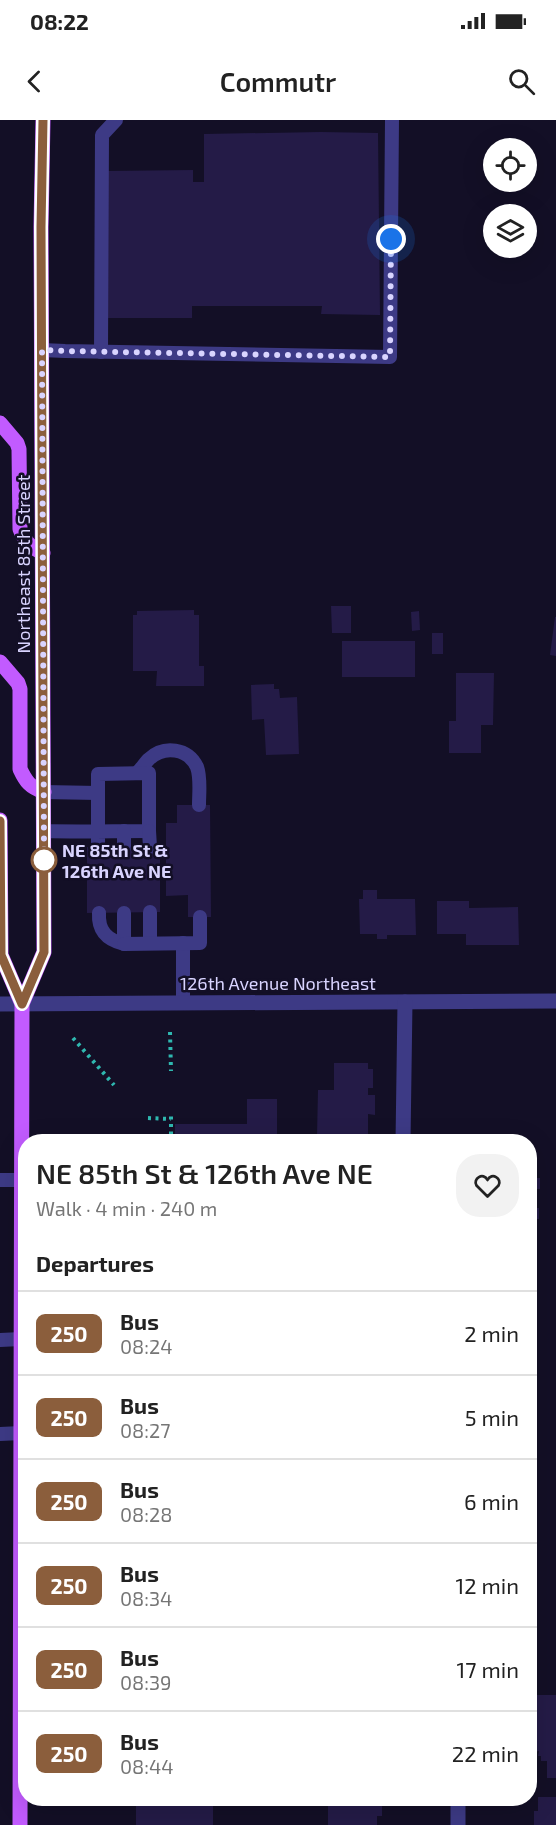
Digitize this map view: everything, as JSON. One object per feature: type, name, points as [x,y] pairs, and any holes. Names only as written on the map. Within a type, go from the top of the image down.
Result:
[{"type":"main road","name":"Northeast 85th Street","points":[[21,1134],[22,1004],[44,952],[43,120]]},
{"type":"main road","points":[[0,423],[17,443],[19,449],[20,529],[31,548],[43,553]]},
{"type":"main road","points":[[0,662],[18,683],[20,689],[20,769],[25,781],[31,787],[44,792]]},
{"type":"main road","name":"Northeast 85th Street","points":[[0,820],[1,955],[22,1004]]},
{"type":"main road","name":"Northeast 85th Street","points":[[20,1806],[20,1825]]},
{"type":"street","name":"126th Avenue Northeast","points":[[0,1004],[556,1001]]},
{"type":"street","points":[[403,1134],[405,1002]]},
{"type":"street","points":[[458,1806],[458,1825]]},
{"type":"lane","points":[[101,352],[102,135],[116,120]]},
{"type":"lane","points":[[42,350],[390,357],[392,120]]},
{"type":"lane","points":[[137,773],[149,759],[159,752],[170,750],[181,752],[191,758],[197,768],[199,805]]},
{"type":"lane","points":[[98,847],[98,774],[149,773],[150,847]]},
{"type":"lane","points":[[44,792],[98,793]]},
{"type":"lane","points":[[44,831],[149,831]]},
{"type":"lane","points":[[124,831],[124,847]]},
{"type":"lane","points":[[150,912],[150,944]]},
{"type":"lane","points":[[99,913],[100,928],[106,936],[115,942],[124,944],[200,943],[200,917]]},
{"type":"lane","points":[[124,913],[124,944]]},
{"type":"lane","points":[[183,943],[183,1003]]},
{"type":"lane","points":[[0,1180],[18,1180]]},
{"type":"lane","points":[[0,1340],[18,1339]]},
{"type":"lane","points":[[0,1434],[18,1433]]},
{"type":"path","points":[[170,1032],[171,1071]]},
{"type":"path","points":[[73,1038],[114,1085]]},
{"type":"path","points":[[148,1118],[171,1117],[171,1134]]},
{"type":"building","points":[[378,133],[380,315],[321,314],[322,306],[192,306],[192,318],[108,318],[108,171],[193,170],[193,182],[204,182],[204,134]]},
{"type":"building","points":[[331,606],[351,606],[351,633],[332,633]]},
{"type":"building","points":[[194,610],[194,615],[199,615],[199,666],[204,666],[204,686],[156,686],[157,671],[133,671],[133,615],[137,615],[137,611]]},
{"type":"building","points":[[419,611],[420,630],[412,631],[411,612]]},
{"type":"building","points":[[556,617],[556,656],[550,655]]},
{"type":"building","points":[[432,633],[443,633],[443,654],[432,654]]},
{"type":"building","points":[[342,641],[415,641],[415,677],[342,677]]},
{"type":"building","points":[[456,673],[494,673],[493,725],[481,725],[481,753],[449,753],[449,721],[456,721]]},
{"type":"building","points":[[274,684],[274,689],[279,689],[280,698],[297,697],[299,754],[266,755],[264,719],[252,720],[251,685]]},
{"type":"building","points":[[177,805],[210,805],[211,917],[188,917],[188,895],[166,896],[166,823],[177,823]]},
{"type":"building","points":[[87,847],[160,847],[160,912],[87,913]]},
{"type":"building","points":[[363,890],[377,890],[377,899],[415,899],[416,935],[387,935],[387,939],[377,939],[377,934],[360,934],[359,899],[363,899]]},
{"type":"building","points":[[437,901],[469,901],[469,908],[518,907],[519,945],[466,945],[466,934],[437,934]]},
{"type":"building","points":[[334,1063],[368,1063],[368,1069],[373,1069],[373,1088],[368,1088],[368,1095],[375,1095],[375,1115],[368,1114],[368,1134],[317,1134],[318,1090],[334,1090]]},
{"type":"building","points":[[247,1099],[277,1099],[277,1134],[175,1134],[175,1124],[247,1124]]},
{"type":"building","points":[[537,1178],[540,1178],[540,1189],[537,1189]]},
{"type":"building","points":[[537,1695],[556,1695],[556,1778],[547,1778],[547,1761],[541,1761],[541,1756],[538,1756],[539,1751],[537,1752]]},
{"type":"building","points":[[538,1797],[556,1797],[556,1825],[534,1825],[534,1811],[538,1811]]},
{"type":"building","points":[[136,1806],[213,1806],[213,1825],[136,1825]]},
{"type":"building","points":[[328,1806],[382,1806],[382,1816],[377,1816],[377,1825],[328,1825]]},
{"type":"bus line","name":"250","points":[[0,821],[1,955],[22,1004],[44,952],[41,227],[43,120]]},
{"type":"place","name":"NE 85th St & 126th Ave NE","points":[[44,860]]},
{"type":"route","points":[[44,860],[42,350],[390,357],[391,239]]}]
